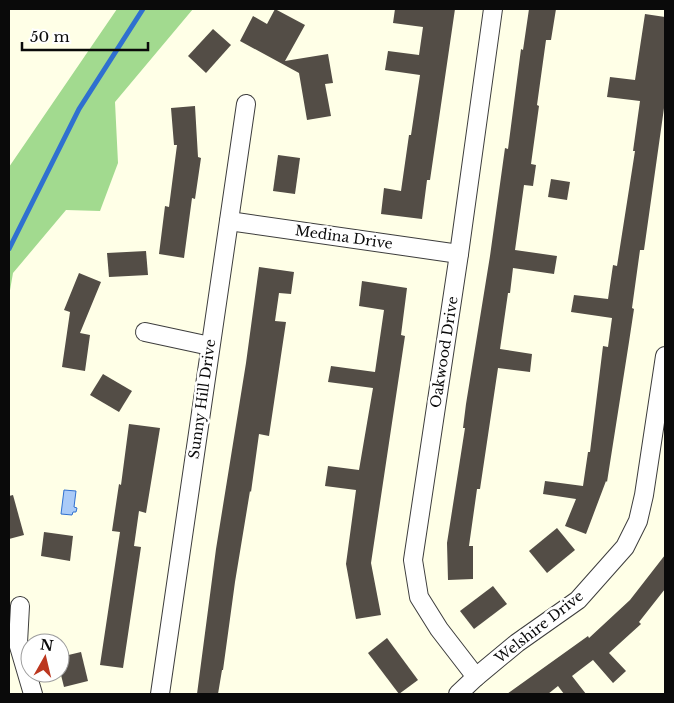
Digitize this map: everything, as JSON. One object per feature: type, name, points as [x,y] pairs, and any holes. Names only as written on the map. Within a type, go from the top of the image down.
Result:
[{"type":"street","name":"Oakwood Drive","points":[[476,677],[438,629],[419,598],[413,560],[459,254],[493,9]]},
{"type":"street","name":"Sunny Hill Drive","points":[[160,694],[246,104]]},
{"type":"street","name":"Medina Drive","points":[[229,221],[459,254]]},
{"type":"street","points":[[145,332],[210,346]]},
{"type":"street","name":"Welshire Drive","points":[[458,694],[517,643],[578,600],[625,547],[638,521],[659,444],[665,356]]},
{"type":"street","points":[[20,606],[18,643],[33,694]]},
{"type":"green space","points":[[117,9],[193,9],[115,102],[118,163],[100,211],[66,210],[13,273],[9,296],[9,167]]},
{"type":"water","points":[[64,490],[76,491],[74,507],[77,508],[76,512],[73,512],[72,515],[61,514]]},
{"type":"building","points":[[275,9],[305,25],[285,61],[328,54],[333,83],[325,84],[331,116],[307,120],[299,73],[240,41],[253,16],[267,24]]},
{"type":"building","points":[[395,9],[455,9],[430,180],[427,180],[422,219],[381,214],[384,188],[401,191],[420,75],[385,70],[388,51],[419,55],[423,27],[393,23]]},
{"type":"building","points":[[529,9],[556,9],[551,40],[546,40],[537,105],[539,106],[531,164],[536,165],[533,186],[524,185],[515,250],[557,256],[554,274],[513,268],[500,349],[532,354],[530,372],[498,368],[480,489],[477,489],[469,546],[473,546],[473,579],[448,580],[447,543],[465,428],[463,428],[466,404],[505,148],[508,149],[521,49],[523,50]]},
{"type":"building","points":[[645,14],[665,17],[665,101],[644,250],[640,250],[632,308],[634,309],[607,482],[586,534],[565,526],[576,499],[543,494],[545,481],[583,486],[588,452],[590,452],[603,346],[608,347],[612,318],[571,312],[574,295],[608,299],[613,265],[617,266],[635,151],[633,151],[640,101],[607,97],[610,77],[635,80]]},
{"type":"building","points":[[213,29],[231,45],[206,73],[188,56]]},
{"type":"building","points":[[195,106],[198,157],[201,158],[195,199],[192,198],[184,258],[159,254],[165,206],[169,207],[177,145],[174,145],[171,108]]},
{"type":"building","points":[[278,155],[300,158],[295,194],[273,191]]},
{"type":"building","points":[[551,179],[570,182],[567,200],[548,197]]},
{"type":"building","points":[[146,251],[148,275],[109,277],[107,253]]},
{"type":"building","points":[[259,267],[294,272],[291,294],[279,293],[275,321],[286,322],[269,436],[259,434],[218,694],[197,694],[216,549],[246,363]]},
{"type":"building","points":[[79,273],[101,282],[80,333],[90,335],[85,371],[62,367],[70,312],[64,310]]},
{"type":"building","points":[[362,281],[407,288],[401,335],[405,336],[371,563],[381,615],[356,619],[346,564],[356,490],[325,486],[328,466],[359,470],[373,388],[328,382],[331,366],[375,372],[384,310],[359,306]]},
{"type":"building","points":[[103,374],[132,391],[119,412],[90,395]]},
{"type":"building","points":[[129,424],[160,428],[146,513],[139,511],[134,546],[141,547],[123,668],[100,665],[120,532],[112,531],[119,484],[121,485]]},
{"type":"building","points":[[13,495],[24,535],[9,539],[9,496]]},
{"type":"building","points":[[557,528],[575,550],[547,573],[529,551]]},
{"type":"building","points":[[44,532],[73,536],[70,561],[41,556]]},
{"type":"building","points":[[665,555],[665,589],[639,622],[641,624],[609,653],[626,671],[613,683],[593,660],[572,676],[586,694],[564,694],[558,686],[548,694],[507,694],[588,636],[589,638],[630,600]]},
{"type":"building","points":[[493,586],[507,604],[474,629],[460,611]]},
{"type":"building","points":[[387,638],[418,680],[399,694],[368,653]]},
{"type":"building","points":[[81,652],[88,681],[64,687],[63,683],[70,683],[70,655]]},
{"type":"waterway","points":[[9,249],[79,109],[143,9]]}]
